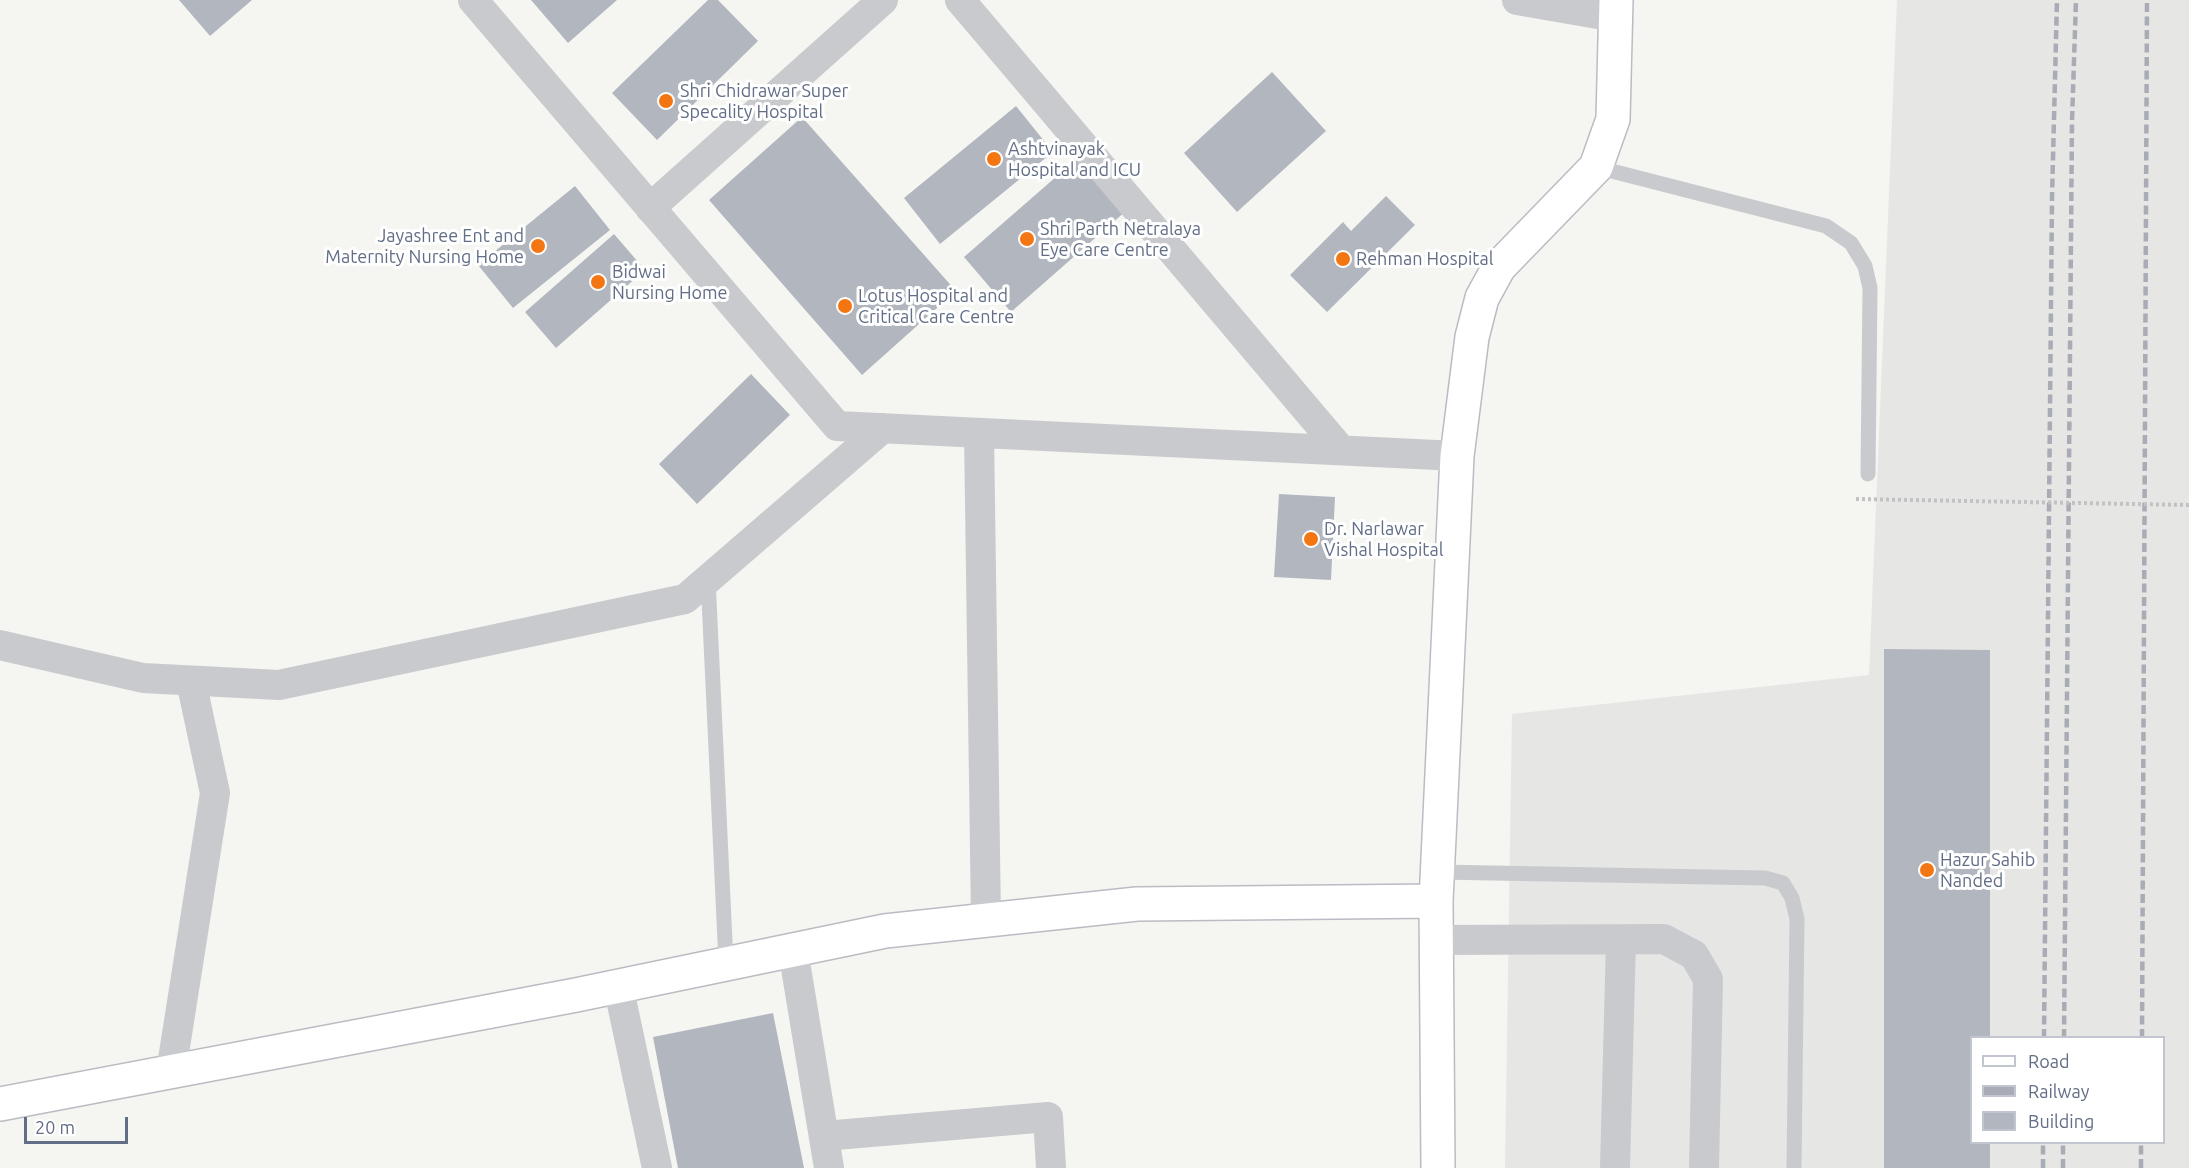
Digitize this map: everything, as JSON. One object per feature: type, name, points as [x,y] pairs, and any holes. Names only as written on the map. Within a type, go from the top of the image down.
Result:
[{"type":"main road","points":[[1438,1168],[1437,887],[1457,456],[1472,337],[1482,298],[1499,267],[1596,167],[1613,119],[1615,8]]},
{"type":"main road","points":[[0,1104],[885,931],[1137,904],[1437,887]]},
{"type":"street","points":[[473,0],[837,426],[1457,456]]},
{"type":"street","points":[[650,208],[883,0]]},
{"type":"street","points":[[960,0],[1341,450]]},
{"type":"street","points":[[1517,0],[1615,8]]},
{"type":"street","points":[[0,645],[143,678],[279,685],[685,599],[882,428]]},
{"type":"street","points":[[979,433],[986,920]]},
{"type":"street","points":[[171,1072],[215,793],[191,681]]},
{"type":"street","points":[[1437,940],[1664,939],[1694,955],[1708,979],[1704,1168]]},
{"type":"street","points":[[1615,1168],[1621,940]]},
{"type":"street","points":[[793,950],[829,1168]]},
{"type":"street","points":[[618,985],[657,1168]]},
{"type":"street","points":[[824,1136],[1048,1118],[1051,1168]]},
{"type":"lane","points":[[1596,167],[1826,226],[1851,243],[1865,266],[1870,288],[1868,474]]},
{"type":"lane","points":[[708,578],[726,963]]},
{"type":"lane","points":[[1437,887],[1765,878],[1783,884],[1792,898],[1797,919],[1794,1168]]},
{"type":"path","points":[[1856,499],[2189,505]]},
{"type":"shaded area","points":[[1897,0],[2189,0],[2189,1168],[1505,1168],[1512,714],[1869,675]]},
{"type":"building","points":[[179,0],[252,0],[210,36]]},
{"type":"building","points":[[531,0],[617,0],[568,43]]},
{"type":"building","points":[[708,0],[718,0],[758,41],[657,140],[612,93]]},
{"type":"building","points":[[1272,72],[1326,131],[1237,212],[1184,153]]},
{"type":"building","points":[[1016,106],[1053,152],[940,244],[904,198]]},
{"type":"building","points":[[802,117],[956,291],[862,375],[709,200]]},
{"type":"building","points":[[1080,156],[1127,210],[1011,312],[964,257]]},
{"type":"building","points":[[575,186],[610,230],[513,308],[478,265]]},
{"type":"building","points":[[1386,196],[1415,225],[1327,312],[1290,275],[1343,222],[1351,231]]},
{"type":"building","points":[[614,234],[645,270],[556,348],[525,312]]},
{"type":"building","points":[[751,374],[790,415],[697,504],[659,464]]},
{"type":"building","points":[[1279,494],[1335,497],[1331,580],[1274,577]]},
{"type":"building","points":[[1884,649],[1990,650],[1990,1036],[1970,1036],[1970,1144],[1990,1144],[1990,1168],[1884,1168]]},
{"type":"building","points":[[773,1013],[804,1168],[678,1168],[653,1037]]},
{"type":"railway","points":[[2044,1036],[2052,198],[2057,0]]},
{"type":"railway","points":[[2064,1036],[2072,121],[2076,0]]},
{"type":"railway","points":[[2142,1036],[2147,0]]},
{"type":"railway","points":[[2043,1144],[2043,1168]]},
{"type":"railway","points":[[2063,1144],[2063,1168]]},
{"type":"railway","points":[[2141,1144],[2141,1168]]},
{"type":"place","name":"Shri Chidrawar Super Specality Hospital","points":[[666,101]]},
{"type":"place","name":"Ashtvinayak Hospital and ICU","points":[[994,159]]},
{"type":"place","name":"Shri Parth Netralaya Eye Care Centre","points":[[1027,239]]},
{"type":"place","name":"Jayashree Ent and Maternity Nursing Home","points":[[538,246]]},
{"type":"place","name":"Rehman Hospital","points":[[1343,259]]},
{"type":"place","name":"Bidwai Nursing Home","points":[[598,282]]},
{"type":"place","name":"Lotus Hospital and Critical Care Centre","points":[[845,306]]},
{"type":"place","name":"Dr. Narlawar Vishal Hospital","points":[[1311,539]]},
{"type":"place","name":"Hazur Sahib Nanded","points":[[1927,870]]}]
